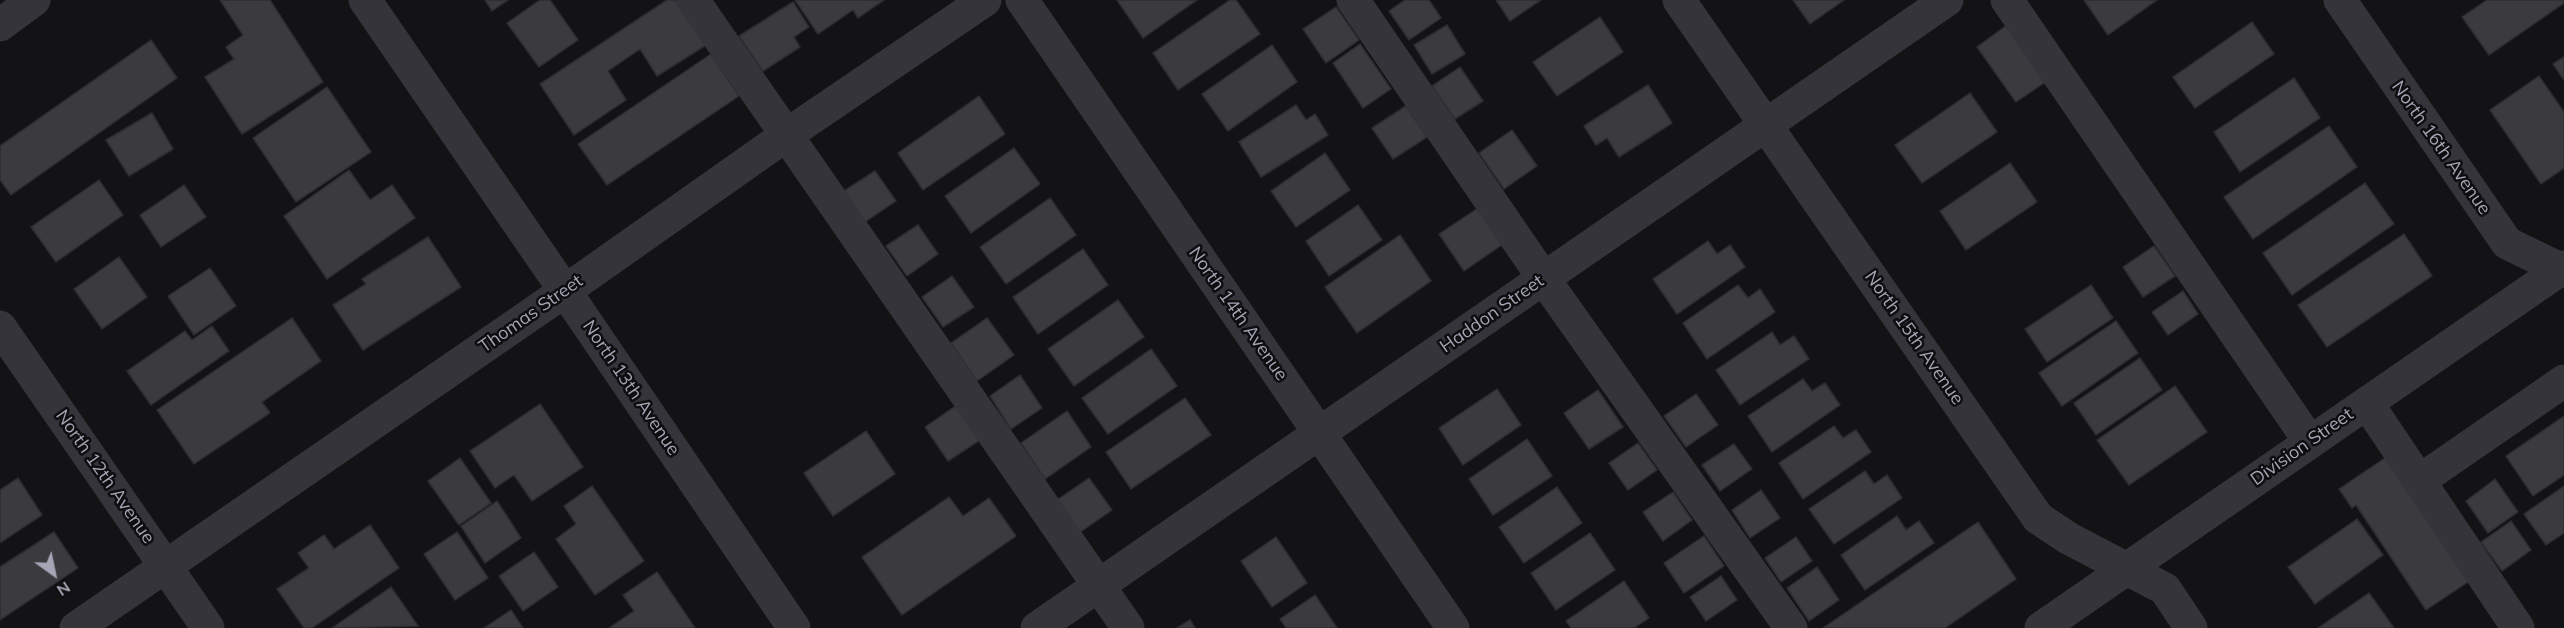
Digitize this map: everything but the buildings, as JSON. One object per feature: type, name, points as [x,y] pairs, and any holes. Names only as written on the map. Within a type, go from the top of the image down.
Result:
[{"type":"street","points":[[0,25],[34,0]]},
{"type":"street","name":"North 13th Avenue","points":[[365,0],[566,291],[794,628]]},
{"type":"street","points":[[693,0],[785,136],[1128,628]]},
{"type":"street","name":"Thomas Street","points":[[76,628],[566,291],[785,136],[986,0]]},
{"type":"street","name":"North 14th Avenue","points":[[1022,0],[1453,628]]},
{"type":"street","points":[[1353,0],[1544,279],[1791,628]]},
{"type":"street","name":"North 15th Avenue","points":[[1679,0],[2038,518],[2068,538],[2164,589],[2191,628]]},
{"type":"street","name":"Haddon Street","points":[[1037,628],[1947,0]]},
{"type":"street","points":[[2007,0],[2310,442]]},
{"type":"street","name":"North 16th Avenue","points":[[2340,0],[2507,243],[2563,269]]},
{"type":"street","name":"Division Street","points":[[2041,628],[2563,269]]},
{"type":"street","name":"North 12th Avenue","points":[[0,327],[208,628]]},
{"type":"street","points":[[2419,481],[2564,381]]},
{"type":"street","points":[[2367,403],[2518,628]]}]
